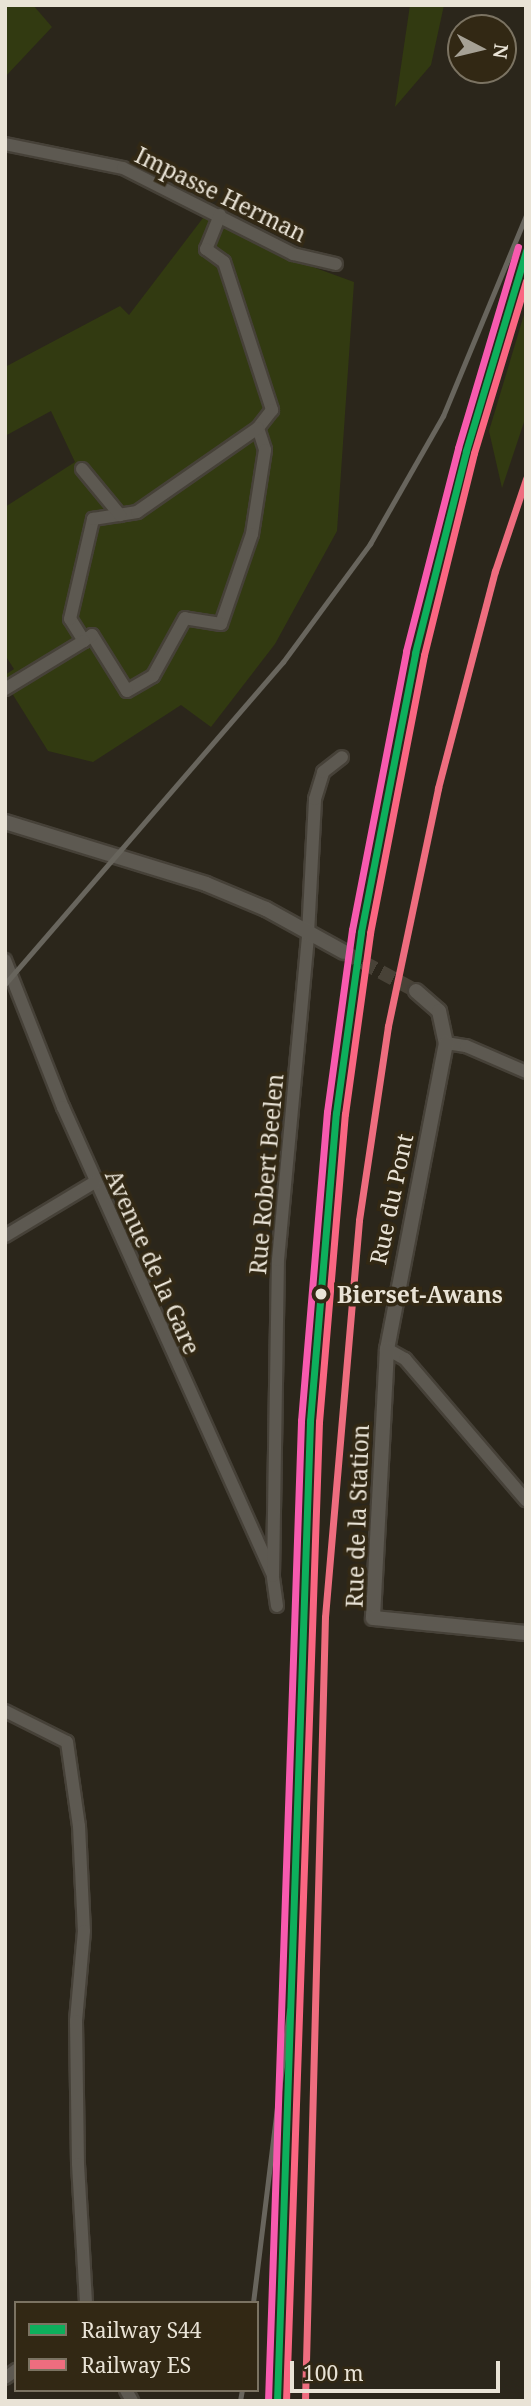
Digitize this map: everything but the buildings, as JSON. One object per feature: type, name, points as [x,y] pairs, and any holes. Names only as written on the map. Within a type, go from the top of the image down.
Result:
[{"type":"street","name":"Impasse Herman","points":[[5,144],[123,168],[293,254],[336,264]]},
{"type":"street","points":[[84,641],[70,619],[93,519],[137,512],[258,428],[272,410],[224,262],[206,249],[220,215]]},
{"type":"street","points":[[5,689],[92,635],[127,691],[153,676],[185,618],[221,624],[252,534],[265,450],[258,428]]},
{"type":"street","points":[[82,469],[120,515]]},
{"type":"street","name":"Rue Robert Beelen","points":[[277,1606],[273,1576],[278,1260],[308,934],[315,799],[323,772],[342,757]]},
{"type":"street","points":[[5,822],[206,884],[267,909],[344,952]]},
{"type":"street","name":"Avenue de la Gare","points":[[5,960],[95,1182],[273,1576]]},
{"type":"street","name":"Rue du Pont","points":[[387,1349],[446,1043],[439,1011],[416,991]]},
{"type":"street","points":[[446,1043],[466,1046],[526,1072]]},
{"type":"street","points":[[5,1236],[95,1182]]},
{"type":"street","points":[[387,1349],[405,1359],[526,1500]]},
{"type":"street","name":"Rue de la Station","points":[[387,1349],[373,1618],[526,1633]]},
{"type":"street","points":[[5,1711],[68,1742],[79,1826],[84,1931],[76,2021],[78,2164],[86,2301]]},
{"type":"green space","points":[[5,5],[33,5],[52,27],[5,77]]},
{"type":"green space","points":[[410,5],[444,5],[431,65],[395,107]]},
{"type":"green space","points":[[206,214],[280,255],[354,282],[337,531],[275,644],[211,727],[181,705],[93,762],[48,751],[5,682],[5,675],[14,669],[5,655],[5,507],[75,462],[51,411],[5,436],[5,367],[120,306],[129,315]]},
{"type":"green space","points":[[526,308],[526,416],[502,488],[489,431]]},
{"type":"tunnel","points":[[344,952],[416,991]]},
{"type":"railway","points":[[5,984],[283,662],[370,544],[443,416],[526,216]]},
{"type":"railway","points":[[253,2301],[289,2010]]},
{"type":"railway","points":[[240,2401],[242,2392]]},
{"type":"rail line","name":"S44","points":[[277,2401],[310,1421],[336,1113],[361,932],[415,653],[466,451],[526,251]]},
{"type":"rail line","name":"ES","points":[[305,2401],[325,1617],[359,1220],[388,1026],[438,788],[495,571],[526,479]]},
{"type":"transit line","points":[[268,2401],[301,1421],[327,1112],[352,930],[406,651],[458,448],[518,247]]},
{"type":"transit line","points":[[286,2401],[319,1422],[345,1114],[370,933],[424,655],[474,453],[526,281]]},
{"type":"place","name":"Bierset-Awans","points":[[321,1294]]}]
